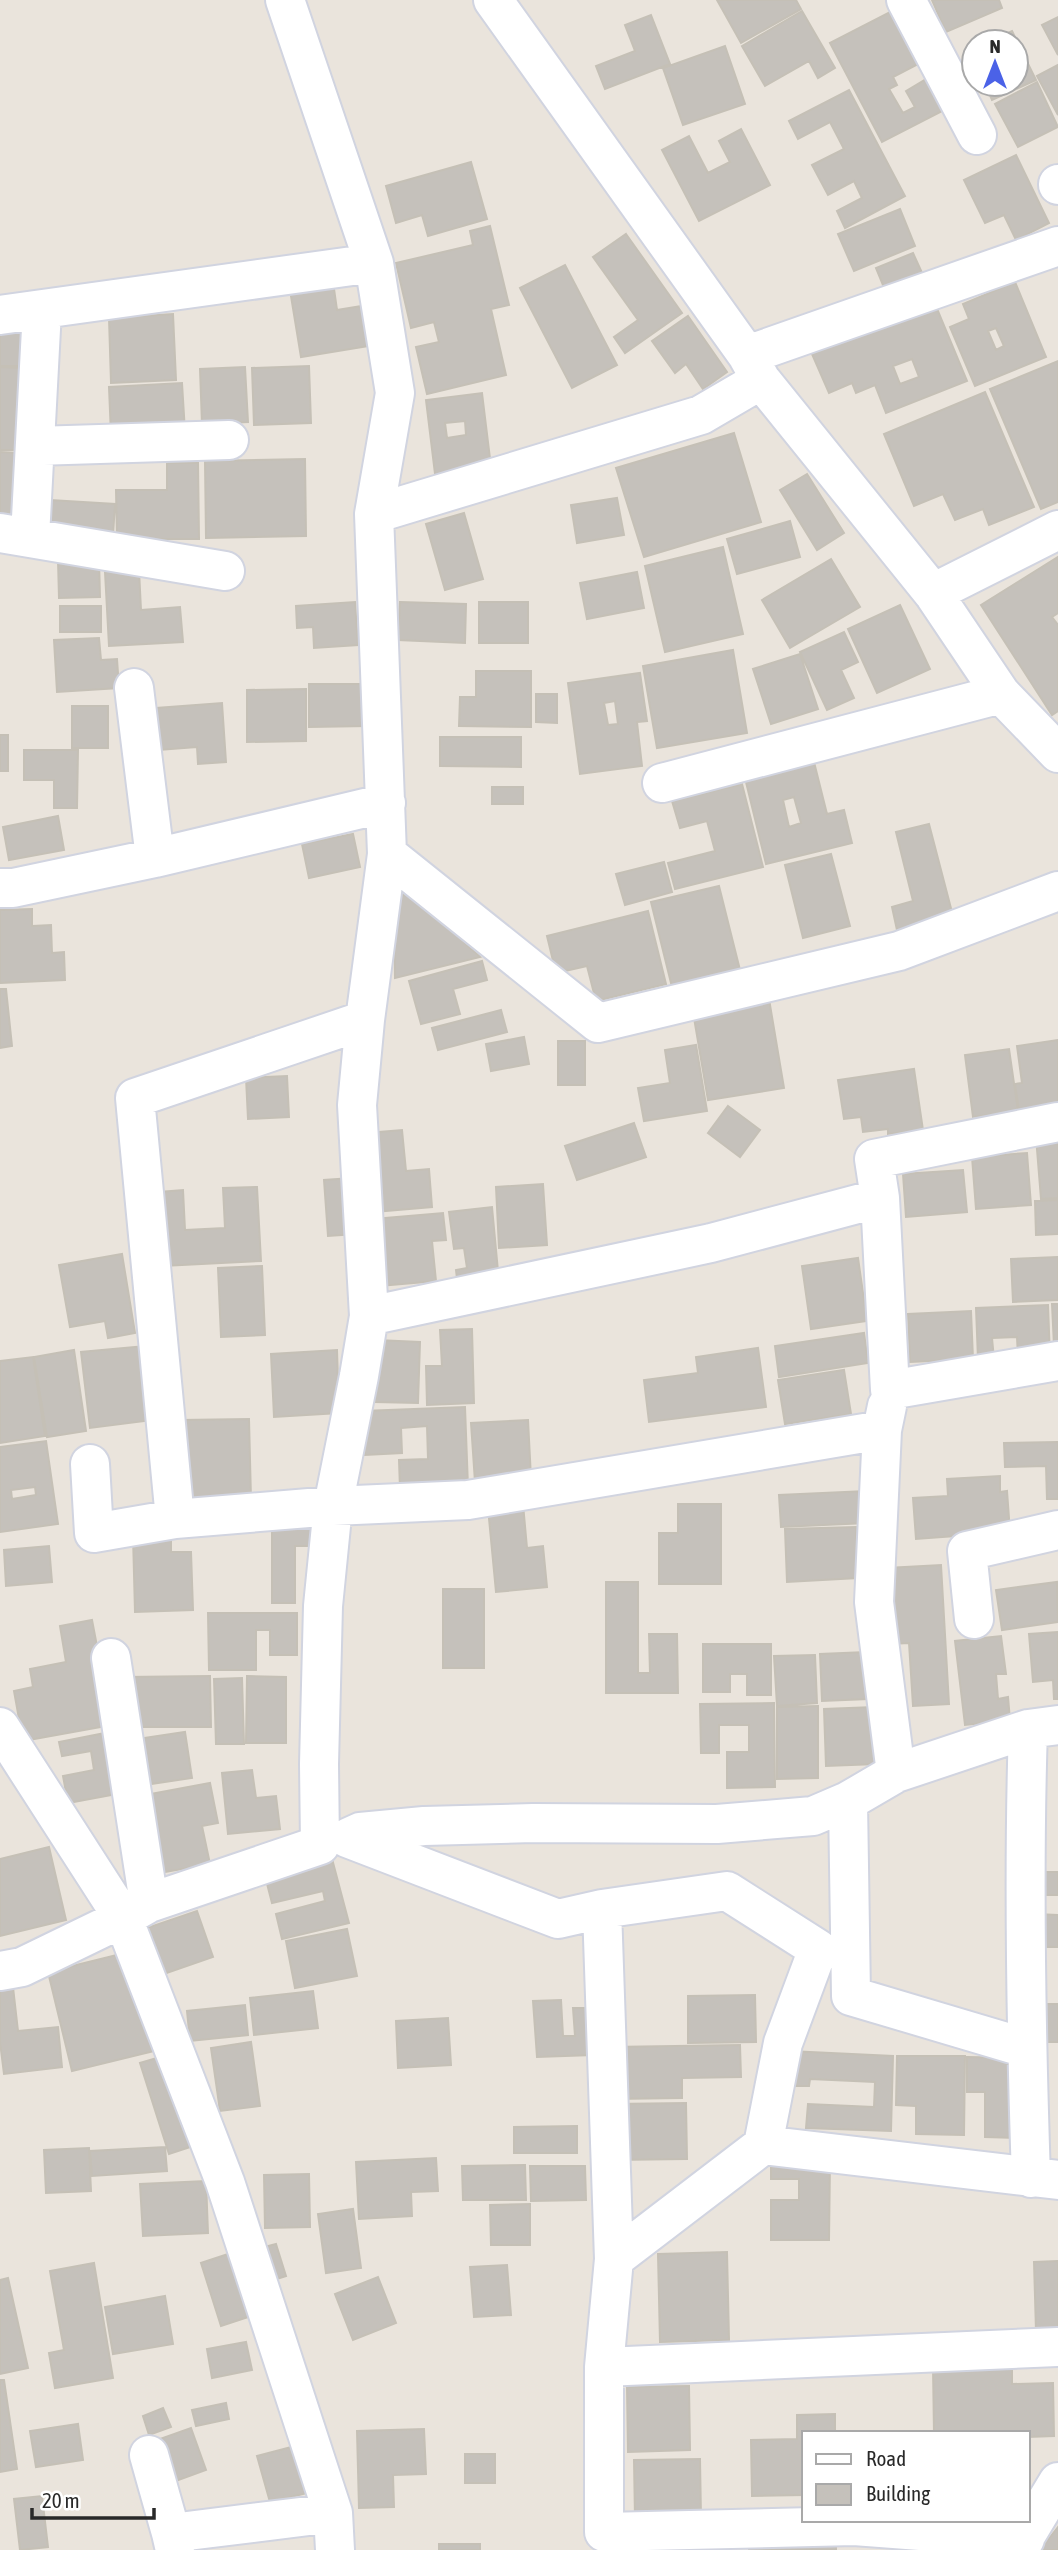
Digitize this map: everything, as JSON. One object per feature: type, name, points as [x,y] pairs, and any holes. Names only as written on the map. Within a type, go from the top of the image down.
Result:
[{"type":"street","points":[[285,0],[374,263],[395,393],[374,513],[387,854],[365,1020],[357,1105],[369,1316],[333,1506],[323,1606],[319,1765],[334,1841]]},
{"type":"street","points":[[493,0],[754,367],[933,593],[1001,694],[1058,753]]},
{"type":"street","points":[[906,0],[977,135]]},
{"type":"street","points":[[374,513],[701,415],[754,367],[1058,246]]},
{"type":"street","points":[[0,314],[374,263]]},
{"type":"street","points":[[42,310],[35,446],[15,535],[225,571]]},
{"type":"street","points":[[35,446],[229,440]]},
{"type":"street","points":[[933,593],[1058,530]]},
{"type":"street","points":[[134,688],[155,858]]},
{"type":"street","points":[[662,783],[1001,694]]},
{"type":"street","points":[[0,888],[13,888],[155,858],[386,803]]},
{"type":"street","points":[[387,854],[598,1023],[900,951],[1058,891]]},
{"type":"street","points":[[175,1519],[135,1098],[365,1020]]},
{"type":"street","points":[[896,1773],[874,1602],[881,1430],[890,1390],[880,1198],[874,1159],[1058,1122]]},
{"type":"street","points":[[369,1316],[711,1243],[880,1198]]},
{"type":"street","points":[[890,1390],[1058,1361]]},
{"type":"street","points":[[90,1464],[93,1533],[175,1519],[333,1506],[468,1500],[881,1430]]},
{"type":"street","points":[[974,1619],[967,1551],[1058,1530]]},
{"type":"street","points":[[111,1658],[136,1911],[225,2182],[334,2532],[173,2541],[149,2455]]},
{"type":"street","points":[[0,1727],[136,1911]]},
{"type":"street","points":[[0,1971],[22,1967],[136,1911],[360,1832],[424,1826],[717,1824],[813,1816],[848,1801],[896,1773],[1043,1727],[1025,1824],[1026,2048],[1045,2179],[763,2145]]},
{"type":"street","points":[[848,1801],[851,1996],[1026,2048]]},
{"type":"street","points":[[334,1841],[558,1919],[603,1909],[727,1891],[818,1949],[783,2043],[763,2145],[614,2259]]},
{"type":"street","points":[[603,1909],[614,2259],[604,2367],[604,2532],[854,2526],[1021,2544],[1058,2482]]},
{"type":"street","points":[[604,2367],[1058,2347]]},
{"type":"building","points":[[717,0],[796,0],[801,9],[741,43]]},
{"type":"building","points":[[932,0],[999,0],[1002,8],[946,32]]},
{"type":"building","points":[[802,11],[835,68],[818,78],[809,61],[765,86],[742,46]]},
{"type":"building","points":[[890,12],[918,64],[893,77],[897,85],[889,89],[903,113],[915,107],[906,91],[928,78],[944,110],[882,142],[830,43]]},
{"type":"building","points":[[651,15],[670,64],[605,89],[596,66],[635,51],[625,25]]},
{"type":"building","points":[[1058,17],[1058,55],[1042,25]]},
{"type":"building","points":[[725,46],[745,104],[683,125],[663,68]]},
{"type":"building","points":[[1058,65],[1058,115],[1037,76]]},
{"type":"building","points":[[1030,68],[1036,80],[1030,83]]},
{"type":"building","points":[[1037,82],[1058,127],[1018,147],[995,104],[1006,98],[1030,98],[1030,86]]},
{"type":"building","points":[[849,90],[905,196],[845,228],[837,211],[862,198],[854,181],[828,195],[812,165],[844,149],[830,122],[798,139],[789,121]]},
{"type":"building","points":[[741,129],[770,185],[699,221],[662,150],[689,136],[708,173],[730,162],[719,141]]},
{"type":"building","points":[[1016,155],[1049,223],[1016,240],[1004,215],[985,223],[964,180]]},
{"type":"building","points":[[471,162],[487,219],[428,236],[422,215],[396,223],[386,186]]},
{"type":"building","points":[[900,209],[915,246],[854,271],[838,234]]},
{"type":"building","points":[[490,226],[509,305],[491,309],[506,375],[427,394],[416,347],[439,342],[434,322],[411,328],[396,263],[473,245],[470,231]]},
{"type":"building","points":[[626,234],[682,313],[625,353],[614,337],[638,320],[593,257]]},
{"type":"building","points":[[913,253],[923,275],[885,290],[876,268]]},
{"type":"building","points":[[565,265],[617,365],[572,388],[520,288]]},
{"type":"building","points":[[333,282],[337,310],[368,305],[375,345],[301,357],[290,290]]},
{"type":"building","points":[[1015,282],[1046,357],[975,386],[950,327],[969,319],[963,304]],"holes":[[[996,328],[1004,346],[996,350],[988,331]]]},
{"type":"building","points":[[935,304],[967,381],[886,413],[875,385],[856,393],[852,383],[829,393],[812,354]],"holes":[[[912,359],[919,377],[900,384],[893,366]]]},
{"type":"building","points":[[173,314],[176,380],[111,383],[109,318]]},
{"type":"building","points":[[688,316],[727,372],[703,389],[686,364],[675,373],[652,341]]},
{"type":"building","points":[[0,332],[23,333],[22,366],[0,366]]},
{"type":"building","points":[[1058,361],[1058,502],[1041,509],[990,389]]},
{"type":"building","points":[[309,366],[311,423],[254,425],[252,368]]},
{"type":"building","points":[[0,367],[21,368],[20,450],[0,450]]},
{"type":"building","points":[[245,367],[248,422],[202,424],[200,369]]},
{"type":"building","points":[[182,383],[185,432],[111,435],[109,387]]},
{"type":"building","points":[[985,392],[1034,507],[989,525],[983,509],[955,520],[943,494],[914,506],[884,434]]},
{"type":"building","points":[[482,393],[492,475],[436,482],[426,400]],"holes":[[[465,421],[466,435],[447,438],[445,423]]]},
{"type":"building","points":[[734,433],[761,522],[644,557],[616,468]]},
{"type":"building","points":[[0,452],[20,453],[18,526],[0,525]]},
{"type":"building","points":[[305,459],[306,536],[206,538],[205,461]]},
{"type":"building","points":[[167,463],[198,463],[199,539],[117,539],[116,490],[167,490]]},
{"type":"building","points":[[807,474],[844,533],[817,550],[780,490]]},
{"type":"building","points":[[617,498],[624,535],[577,543],[571,505]]},
{"type":"building","points":[[50,500],[115,504],[113,535],[47,531]]},
{"type":"building","points":[[464,513],[483,579],[445,590],[426,524]]},
{"type":"building","points":[[790,521],[800,557],[737,574],[727,539]]},
{"type":"building","points":[[723,547],[743,634],[665,652],[645,566]]},
{"type":"building","points":[[1058,557],[1058,613],[1052,617],[1058,625],[1058,711],[1052,715],[981,605]]},
{"type":"building","points":[[99,559],[100,597],[59,598],[58,560]]},
{"type":"building","points":[[831,559],[860,607],[790,648],[762,600]]},
{"type":"building","points":[[139,570],[141,610],[180,607],[183,642],[109,646],[105,572]]},
{"type":"building","points":[[637,572],[644,608],[587,619],[580,583]]},
{"type":"building","points":[[355,602],[358,645],[314,648],[313,627],[297,628],[296,606]]},
{"type":"building","points":[[400,602],[466,604],[465,643],[398,640]]},
{"type":"building","points":[[479,602],[528,602],[528,643],[479,643]]},
{"type":"building","points":[[900,605],[930,669],[877,693],[848,629]]},
{"type":"building","points":[[60,606],[101,606],[101,632],[60,632]]},
{"type":"building","points":[[844,632],[858,662],[841,670],[854,698],[827,710],[800,652]]},
{"type":"building","points":[[99,638],[101,660],[117,659],[119,688],[57,692],[54,640]]},
{"type":"building","points":[[733,650],[747,733],[657,748],[643,666]]},
{"type":"building","points":[[800,654],[818,709],[771,724],[753,669]]},
{"type":"building","points":[[476,671],[531,671],[531,727],[459,726],[460,697],[476,697]]},
{"type":"building","points":[[640,673],[647,721],[637,722],[642,766],[580,774],[568,683]],"holes":[[[615,701],[618,724],[608,725],[604,703]]]},
{"type":"building","points":[[309,684],[367,684],[368,726],[309,727]]},
{"type":"building","points":[[306,689],[306,741],[247,742],[247,690]]},
{"type":"building","points":[[536,694],[557,694],[557,723],[536,722]]},
{"type":"building","points":[[222,703],[226,762],[198,764],[197,747],[146,751],[143,709]]},
{"type":"building","points":[[72,706],[108,706],[108,748],[72,748]]},
{"type":"building","points":[[0,735],[8,735],[8,771],[0,771]]},
{"type":"building","points":[[440,737],[521,737],[521,767],[440,766]]},
{"type":"building","points":[[24,750],[78,750],[77,808],[54,808],[54,780],[24,780]]},
{"type":"building","points":[[814,762],[827,814],[844,810],[852,843],[766,864],[745,778]],"holes":[[[794,797],[801,823],[789,827],[783,800]]]},
{"type":"building","points":[[742,784],[763,867],[675,889],[668,863],[715,851],[707,821],[680,828],[672,801]]},
{"type":"building","points":[[492,787],[523,787],[523,804],[492,804]]},
{"type":"building","points":[[58,816],[64,850],[9,860],[3,827]]},
{"type":"building","points":[[929,824],[953,916],[897,930],[892,907],[913,901],[896,832]]},
{"type":"building","points":[[353,834],[360,867],[309,878],[302,844]]},
{"type":"building","points":[[831,854],[850,926],[803,938],[785,865]]},
{"type":"building","points":[[664,862],[672,892],[625,905],[616,874]]},
{"type":"building","points":[[719,886],[741,974],[673,991],[651,902]]},
{"type":"building","points":[[411,892],[480,957],[395,978],[394,898]]},
{"type":"building","points":[[32,909],[32,926],[51,925],[52,953],[64,952],[65,980],[0,983],[0,910]]},
{"type":"building","points":[[648,911],[666,984],[596,1001],[587,966],[556,973],[547,936]]},
{"type":"building","points":[[482,961],[487,980],[453,989],[460,1014],[421,1024],[409,981]]},
{"type":"building","points":[[0,989],[6,989],[12,1046],[0,1048]]},
{"type":"building","points":[[769,999],[784,1088],[708,1100],[693,1012]]},
{"type":"building","points":[[501,1010],[507,1032],[438,1050],[432,1028]]},
{"type":"building","points":[[524,1037],[529,1064],[491,1071],[486,1044]]},
{"type":"building","points":[[1058,1040],[1058,1105],[1019,1110],[1015,1084],[1022,1083],[1017,1046]]},
{"type":"building","points":[[558,1041],[585,1041],[585,1085],[558,1085]]},
{"type":"building","points":[[696,1045],[707,1111],[644,1121],[638,1088],[670,1083],[665,1050]]},
{"type":"building","points":[[1009,1049],[1018,1111],[973,1117],[965,1055]]},
{"type":"building","points":[[914,1069],[923,1130],[888,1134],[888,1129],[863,1132],[861,1117],[844,1119],[838,1080]]},
{"type":"building","points":[[287,1076],[289,1117],[248,1119],[246,1078]]},
{"type":"building","points":[[728,1106],[760,1130],[740,1157],[708,1133]]},
{"type":"building","points":[[634,1123],[646,1157],[577,1180],[565,1146]]},
{"type":"building","points":[[402,1130],[406,1171],[429,1169],[432,1207],[375,1212],[367,1133]]},
{"type":"building","points":[[1058,1135],[1058,1198],[1041,1199],[1036,1137]]},
{"type":"building","points":[[1027,1153],[1031,1205],[976,1209],[972,1157]]},
{"type":"building","points":[[963,1170],[967,1212],[906,1217],[903,1174]]},
{"type":"building","points":[[351,1178],[356,1234],[328,1236],[324,1180]]},
{"type":"building","points":[[543,1184],[547,1245],[499,1248],[496,1187]]},
{"type":"building","points":[[257,1187],[261,1261],[163,1266],[159,1192],[183,1190],[185,1230],[225,1228],[223,1188]]},
{"type":"building","points":[[1058,1200],[1058,1234],[1036,1235],[1035,1201]]},
{"type":"building","points":[[492,1207],[499,1282],[458,1287],[456,1270],[467,1268],[464,1248],[454,1249],[449,1212]]},
{"type":"building","points":[[443,1213],[446,1240],[432,1241],[436,1281],[380,1286],[374,1219]]},
{"type":"building","points":[[122,1254],[135,1333],[108,1338],[105,1321],[70,1327],[59,1265]]},
{"type":"building","points":[[1058,1257],[1058,1300],[1013,1302],[1011,1259]]},
{"type":"building","points":[[858,1258],[867,1321],[811,1329],[802,1266]]},
{"type":"building","points":[[262,1266],[265,1335],[221,1337],[218,1268]]},
{"type":"building","points":[[1052,1304],[1058,1304],[1058,1346],[1054,1346]]},
{"type":"building","points":[[1048,1305],[1050,1357],[1018,1358],[1017,1337],[992,1338],[994,1359],[978,1359],[976,1308]]},
{"type":"building","points":[[971,1311],[973,1359],[910,1362],[908,1314]]},
{"type":"building","points":[[472,1329],[474,1403],[427,1405],[426,1366],[442,1366],[440,1330]]},
{"type":"building","points":[[864,1333],[868,1363],[779,1377],[775,1346]]},
{"type":"building","points":[[376,1340],[420,1342],[418,1403],[375,1402]]},
{"type":"building","points":[[145,1346],[153,1420],[90,1428],[81,1352]]},
{"type":"building","points":[[758,1348],[766,1407],[649,1422],[644,1380],[698,1373],[696,1357]]},
{"type":"building","points":[[74,1350],[86,1431],[47,1437],[34,1357]]},
{"type":"building","points":[[337,1350],[339,1413],[274,1417],[271,1354]]},
{"type":"building","points":[[33,1357],[45,1436],[0,1443],[0,1361]]},
{"type":"building","points":[[844,1370],[851,1414],[785,1424],[778,1380]]},
{"type":"building","points":[[465,1407],[468,1487],[400,1489],[399,1460],[428,1459],[427,1426],[401,1428],[402,1453],[365,1455],[363,1411]]},
{"type":"building","points":[[249,1419],[251,1499],[183,1501],[181,1420]]},
{"type":"building","points":[[528,1420],[531,1478],[475,1482],[471,1423]]},
{"type":"building","points":[[46,1441],[58,1524],[0,1532],[0,1447]],"holes":[[[35,1487],[36,1495],[12,1499],[11,1490]]]},
{"type":"building","points":[[1058,1442],[1058,1499],[1047,1499],[1046,1466],[1005,1467],[1004,1443]]},
{"type":"building","points":[[1000,1476],[1000,1492],[1007,1491],[1010,1532],[916,1539],[913,1498],[948,1496],[947,1479]]},
{"type":"building","points":[[866,1491],[867,1523],[781,1527],[779,1495]]},
{"type":"building","points":[[523,1504],[527,1548],[543,1546],[547,1587],[496,1592],[488,1508]]},
{"type":"building","points":[[678,1504],[721,1504],[721,1584],[659,1584],[659,1533],[678,1533]]},
{"type":"building","points":[[272,1523],[310,1523],[310,1546],[295,1546],[295,1603],[272,1603]]},
{"type":"building","points":[[856,1527],[858,1578],[787,1582],[785,1529]]},
{"type":"building","points":[[171,1535],[171,1552],[191,1552],[193,1610],[135,1612],[133,1536]]},
{"type":"building","points":[[49,1546],[52,1582],[6,1586],[4,1550]]},
{"type":"building","points":[[941,1565],[949,1704],[913,1706],[909,1643],[891,1644],[887,1568]]},
{"type":"building","points":[[606,1582],[638,1582],[638,1673],[650,1673],[649,1634],[677,1634],[678,1693],[606,1693]]},
{"type":"building","points":[[1057,1582],[1058,1622],[1002,1630],[996,1590]]},
{"type":"building","points":[[443,1589],[484,1589],[484,1668],[443,1668]]},
{"type":"building","points":[[208,1613],[297,1613],[297,1655],[270,1655],[270,1630],[256,1630],[256,1670],[209,1670]]},
{"type":"building","points":[[92,1620],[112,1725],[23,1741],[14,1691],[33,1687],[30,1669],[66,1662],[60,1626]]},
{"type":"building","points":[[1058,1632],[1058,1699],[1054,1699],[1053,1680],[1033,1682],[1029,1634]]},
{"type":"building","points":[[1001,1636],[1006,1674],[996,1674],[998,1699],[1008,1697],[1010,1720],[965,1725],[955,1641]]},
{"type":"building","points":[[703,1644],[771,1644],[771,1695],[747,1695],[747,1674],[730,1674],[730,1692],[703,1692]]},
{"type":"building","points":[[866,1652],[868,1699],[822,1701],[820,1654]]},
{"type":"building","points":[[815,1655],[817,1703],[777,1706],[774,1656]]},
{"type":"building","points":[[210,1676],[211,1727],[126,1727],[125,1677]]},
{"type":"building","points":[[247,1676],[286,1677],[286,1743],[246,1743]]},
{"type":"building","points":[[242,1678],[244,1744],[216,1744],[214,1679]]},
{"type":"building","points":[[774,1703],[775,1787],[727,1788],[727,1752],[749,1752],[749,1725],[719,1725],[719,1753],[701,1753],[700,1704]]},
{"type":"building","points":[[818,1706],[818,1778],[777,1779],[777,1707]]},
{"type":"building","points":[[874,1707],[876,1764],[826,1766],[824,1709]]},
{"type":"building","points":[[185,1732],[192,1778],[144,1785],[137,1739]]},
{"type":"building","points":[[105,1733],[117,1794],[68,1803],[63,1776],[94,1770],[91,1751],[62,1756],[59,1742]]},
{"type":"building","points":[[252,1770],[256,1798],[276,1796],[280,1829],[228,1834],[222,1773]]},
{"type":"building","points":[[210,1783],[218,1823],[202,1826],[210,1864],[159,1873],[145,1795]]},
{"type":"building","points":[[49,1847],[66,1920],[0,1936],[0,1859]]},
{"type":"building","points":[[331,1855],[349,1923],[282,1939],[276,1914],[325,1901],[323,1891],[272,1903],[264,1872]]},
{"type":"building","points":[[1039,1872],[1058,1872],[1058,1895],[1038,1895]]},
{"type":"building","points":[[197,1911],[213,1957],[158,1976],[141,1930]]},
{"type":"building","points":[[1036,1914],[1058,1915],[1058,1947],[1035,1947]]},
{"type":"building","points":[[347,1929],[357,1976],[295,1988],[286,1941]]},
{"type":"building","points":[[129,1952],[154,2051],[72,2071],[48,1972]]},
{"type":"building","points":[[13,1987],[18,2031],[58,2027],[62,2067],[4,2074],[0,2042],[0,1989]]},
{"type":"building","points":[[313,1991],[318,2028],[254,2035],[250,1998]]},
{"type":"building","points":[[755,1995],[756,2042],[688,2043],[688,1996]]},
{"type":"building","points":[[561,2000],[563,2036],[575,2036],[573,2008],[591,2008],[593,2055],[537,2057],[533,2001]]},
{"type":"building","points":[[1043,2004],[1058,2004],[1058,2042],[1043,2042]]},
{"type":"building","points":[[245,2005],[248,2035],[190,2041],[187,2011]]},
{"type":"building","points":[[448,2018],[451,2065],[398,2068],[396,2021]]},
{"type":"building","points":[[251,2042],[260,2106],[220,2111],[211,2048]]},
{"type":"building","points":[[740,2045],[741,2077],[682,2078],[682,2098],[613,2099],[610,2047]]},
{"type":"building","points":[[789,2051],[893,2056],[891,2131],[806,2128],[808,2104],[874,2107],[875,2082],[810,2079],[809,2086],[787,2086]]},
{"type":"building","points":[[167,2055],[196,2145],[169,2154],[140,2063]]},
{"type":"building","points":[[897,2056],[965,2056],[964,2135],[916,2134],[916,2106],[896,2105]]},
{"type":"building","points":[[967,2057],[1020,2058],[1020,2138],[985,2137],[985,2092],[967,2092]]},
{"type":"building","points":[[686,2103],[687,2159],[614,2160],[613,2104]]},
{"type":"building","points":[[577,2126],[577,2153],[514,2153],[514,2127]]},
{"type":"building","points":[[165,2147],[167,2171],[92,2176],[90,2151]]},
{"type":"building","points":[[89,2148],[91,2191],[46,2193],[44,2150]]},
{"type":"building","points":[[436,2158],[438,2191],[411,2192],[412,2216],[359,2219],[356,2162]]},
{"type":"building","points":[[771,2160],[830,2161],[829,2240],[771,2240],[771,2200],[799,2200],[799,2179],[771,2179]]},
{"type":"building","points":[[525,2165],[526,2200],[463,2200],[462,2166]]},
{"type":"building","points":[[530,2166],[585,2166],[586,2200],[531,2201]]},
{"type":"building","points":[[309,2174],[310,2227],[265,2228],[264,2175]]},
{"type":"building","points":[[206,2181],[208,2233],[143,2236],[140,2184]]},
{"type":"building","points":[[530,2204],[530,2245],[491,2245],[490,2205]]},
{"type":"building","points":[[353,2209],[361,2268],[326,2273],[318,2214]]},
{"type":"building","points":[[276,2244],[286,2276],[267,2282],[257,2249]]},
{"type":"building","points":[[234,2252],[254,2315],[221,2326],[201,2263]]},
{"type":"building","points":[[727,2252],[729,2340],[660,2342],[658,2254]]},
{"type":"building","points":[[1058,2261],[1058,2330],[1036,2331],[1034,2262]]},
{"type":"building","points":[[94,2263],[113,2378],[55,2388],[49,2353],[64,2350],[50,2271]]},
{"type":"building","points":[[507,2265],[511,2315],[474,2317],[470,2267]]},
{"type":"building","points":[[378,2277],[396,2323],[353,2340],[335,2294]]},
{"type":"building","points":[[8,2278],[28,2368],[0,2374],[0,2280]]},
{"type":"building","points":[[165,2296],[173,2344],[113,2354],[105,2307]]},
{"type":"building","points":[[246,2342],[252,2370],[212,2378],[207,2349]]},
{"type":"building","points":[[1012,2364],[1012,2384],[1053,2383],[1054,2436],[1030,2437],[1030,2431],[934,2431],[933,2366]]},
{"type":"building","points":[[0,2380],[4,2380],[17,2469],[0,2472]]},
{"type":"building","points":[[689,2386],[690,2450],[628,2452],[627,2387]]},
{"type":"building","points":[[226,2403],[229,2419],[196,2426],[192,2410]]},
{"type":"building","points":[[163,2408],[171,2427],[149,2435],[143,2416]]},
{"type":"building","points":[[835,2414],[835,2431],[802,2431],[802,2495],[752,2496],[751,2440],[797,2439],[797,2415]]},
{"type":"building","points":[[78,2424],[83,2460],[36,2467],[30,2431]]},
{"type":"building","points":[[191,2428],[206,2470],[173,2482],[157,2440]]},
{"type":"building","points":[[424,2429],[426,2474],[393,2475],[394,2507],[359,2508],[357,2431]]},
{"type":"building","points":[[299,2445],[311,2492],[270,2502],[257,2456]]},
{"type":"building","points":[[465,2454],[495,2454],[495,2483],[465,2483]]},
{"type":"building","points":[[700,2459],[701,2518],[635,2519],[634,2460]]},
{"type":"building","points":[[42,2496],[48,2547],[20,2550],[14,2499]]},
{"type":"building","points":[[1058,2527],[1058,2550],[1040,2550]]},
{"type":"building","points":[[836,2540],[836,2550],[749,2550],[749,2542]]},
{"type":"building","points":[[439,2544],[480,2544],[480,2550],[439,2550]]}]
